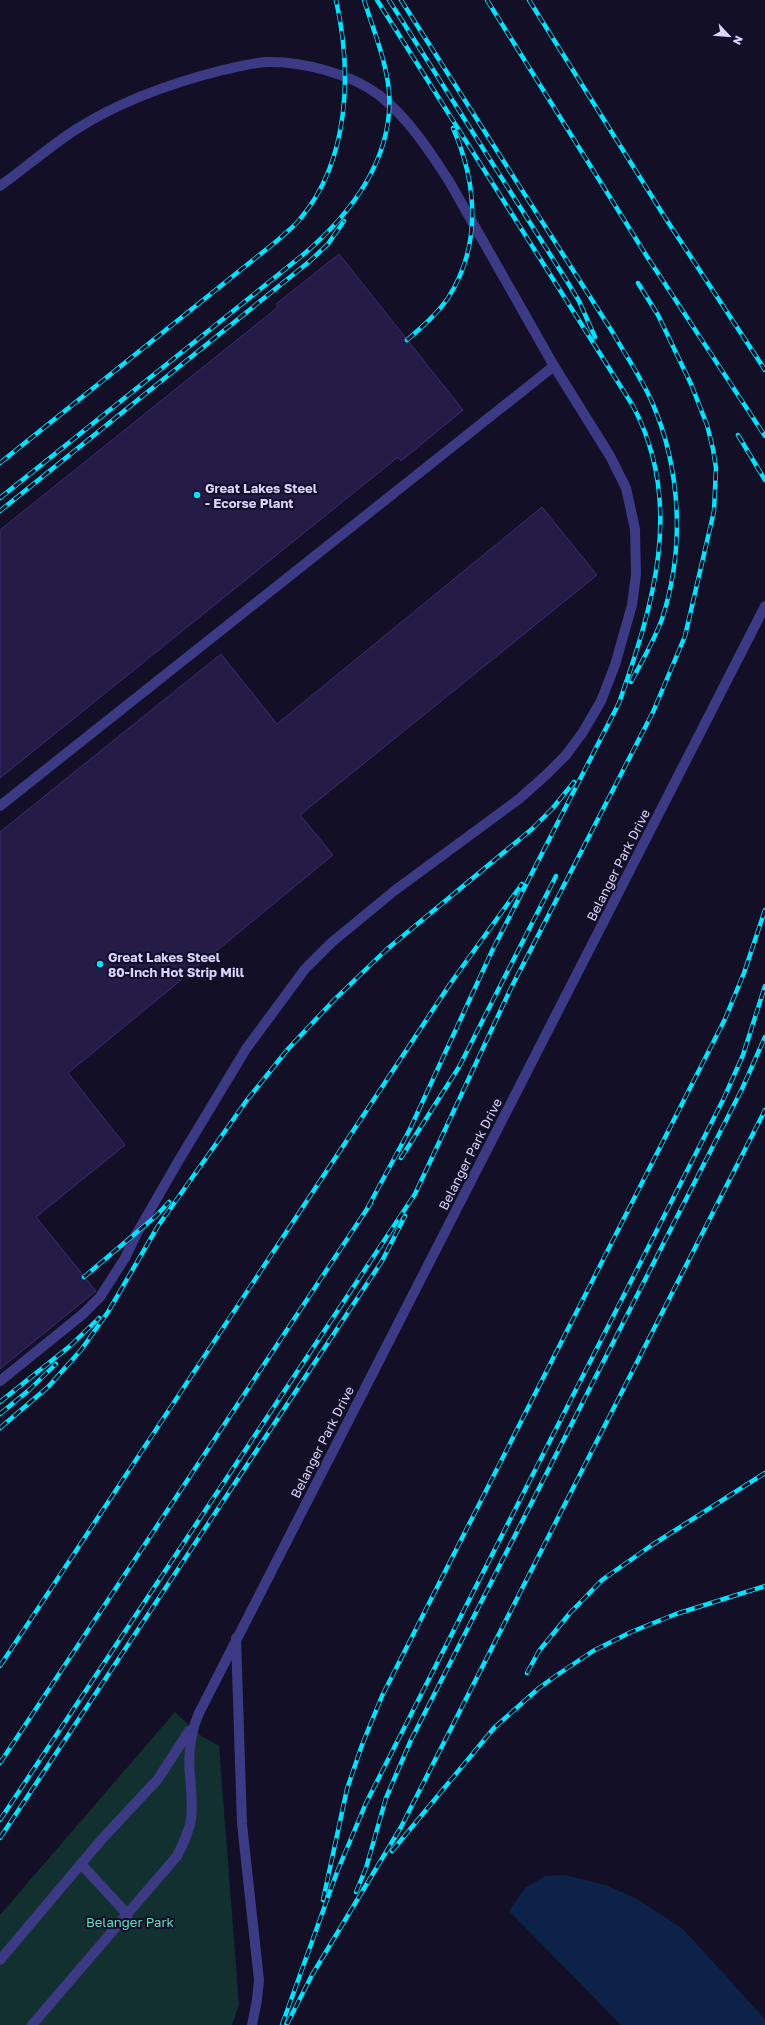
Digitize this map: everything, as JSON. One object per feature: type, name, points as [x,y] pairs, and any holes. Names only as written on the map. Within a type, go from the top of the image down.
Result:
[{"type":"street","points":[[0,186],[75,130],[109,111],[167,86],[237,67],[267,62],[307,66],[335,73],[362,85],[383,99],[410,125],[430,151],[554,366],[610,456],[626,488],[635,529],[636,575],[632,605],[623,643],[601,701],[579,738],[566,755],[546,775],[518,799],[394,891],[331,943],[305,969],[246,1049],[137,1232],[125,1258],[100,1297],[83,1314],[0,1381]]},
{"type":"street","points":[[0,806],[554,366]]},
{"type":"street","name":"Belanger Park Drive","points":[[197,1717],[236,1638],[765,606]]},
{"type":"street","points":[[236,1638],[242,1824],[259,1980],[252,2025]]},
{"type":"street","points":[[0,1960],[82,1864],[158,1779],[197,1717]]},
{"type":"street","points":[[32,2025],[128,1915],[177,1856],[185,1839],[191,1819],[192,1796],[189,1757],[190,1739],[197,1717]]},
{"type":"street","points":[[82,1864],[128,1915]]},
{"type":"green space","name":"Belanger Park","points":[[175,1712],[200,1735],[219,1746],[239,2005],[232,2025],[0,2025],[0,1915]]},
{"type":"water","points":[[565,1875],[606,1885],[639,1900],[683,1929],[765,2019],[765,2025],[621,2025],[509,1911],[525,1888],[545,1876]]},
{"type":"building","name":"Great Lakes Steel - Ecorse Plant","points":[[339,254],[463,410],[401,461],[398,457],[0,778],[0,530],[278,307],[276,304]]},
{"type":"building","name":"Great Lakes Steel 80-Inch Hot Strip Mill","points":[[542,507],[597,575],[300,815],[333,855],[68,1073],[125,1145],[36,1217],[96,1291],[0,1369],[0,832],[221,654],[277,724]]},
{"type":"railway","points":[[0,463],[278,240],[300,219],[317,196],[329,170],[338,142],[343,114],[345,85],[344,56],[336,0]]},
{"type":"railway","points":[[0,498],[304,254],[322,238],[353,202],[377,161],[385,139],[389,115],[389,91],[385,68],[364,0]]},
{"type":"railway","points":[[368,1207],[410,1129],[492,951],[619,703],[643,629],[652,592],[658,555],[660,517],[658,480],[649,443],[633,406],[377,0]]},
{"type":"railway","points":[[389,0],[565,278],[579,301],[595,337]]},
{"type":"railway","points":[[401,0],[613,333],[648,393],[662,428],[674,482],[677,537],[674,565],[662,619],[652,643],[631,682]]},
{"type":"railway","points":[[487,0],[646,255],[765,436]]},
{"type":"railway","points":[[529,0],[666,219],[765,370]]},
{"type":"railway","points":[[407,340],[434,315],[448,298],[459,278],[471,235],[471,192],[467,170],[453,128]]},
{"type":"railway","points":[[0,511],[310,261],[328,244],[344,221]]},
{"type":"railway","points":[[0,1820],[415,1194],[511,988],[653,712],[685,636],[714,511],[716,468],[707,425],[691,384],[658,315],[638,283]]},
{"type":"railway","points":[[738,435],[765,480]]},
{"type":"railway","points":[[0,1428],[48,1387],[81,1350],[108,1312],[158,1226],[247,1100],[288,1049],[335,999],[386,950],[532,829],[552,809],[574,782]]},
{"type":"railway","points":[[401,1158],[459,1067],[556,876]]},
{"type":"railway","points":[[0,1666],[450,984],[522,884]]},
{"type":"railway","points":[[323,1900],[347,1789],[362,1745],[382,1696],[725,1019],[744,973],[765,910]]},
{"type":"railway","points":[[282,2025],[337,1872],[366,1803],[724,1098],[743,1055],[765,986]]},
{"type":"railway","points":[[356,1892],[366,1868],[386,1798],[411,1740],[742,1089],[765,1037]]},
{"type":"railway","points":[[287,2024],[312,1975],[401,1827],[765,1110]]},
{"type":"railway","points":[[84,1277],[156,1216],[169,1202]]},
{"type":"railway","points":[[0,1763],[371,1203]]},
{"type":"railway","points":[[0,1838],[382,1261],[405,1216]]},
{"type":"railway","points":[[0,1402],[70,1346],[99,1318]]},
{"type":"railway","points":[[0,1414],[29,1390],[56,1364]]},
{"type":"railway","points":[[527,1673],[539,1651],[570,1613],[602,1580],[652,1545],[765,1473]]},
{"type":"railway","points":[[392,1851],[494,1728],[539,1688],[557,1675],[593,1651],[631,1632],[676,1614],[765,1586]]},
{"type":"place","name":"Great Lakes Steel - Ecorse Plant","points":[[197,495]]},
{"type":"place","name":"Great Lakes Steel 80-Inch Hot Strip Mill","points":[[100,964]]}]
